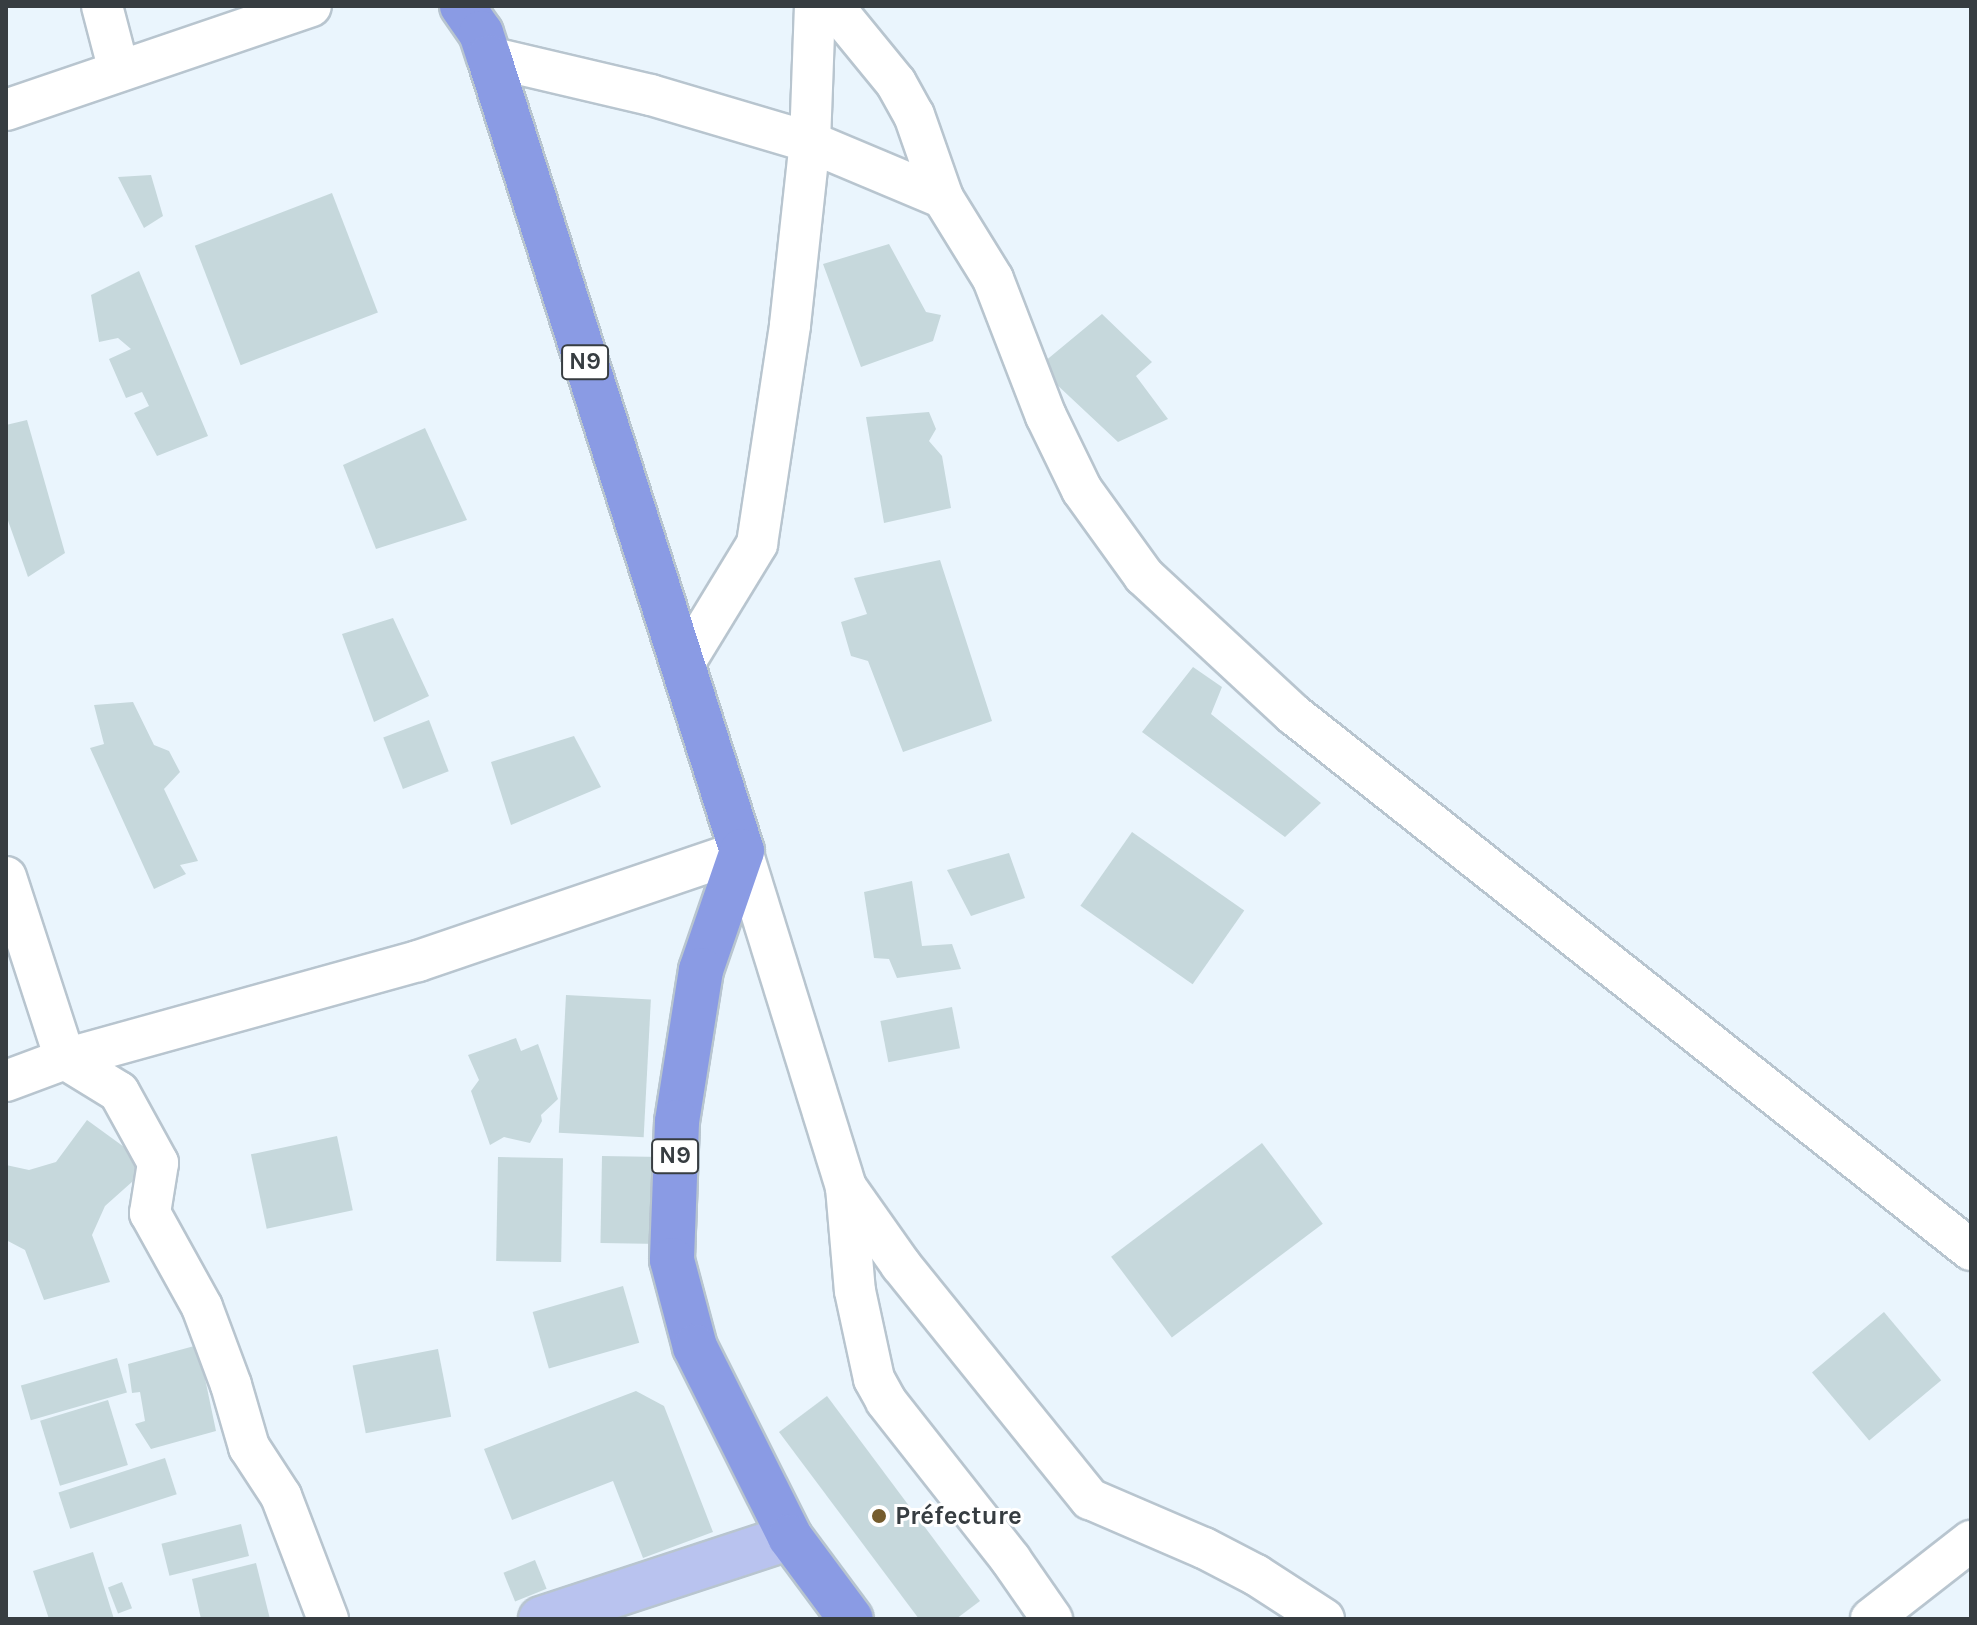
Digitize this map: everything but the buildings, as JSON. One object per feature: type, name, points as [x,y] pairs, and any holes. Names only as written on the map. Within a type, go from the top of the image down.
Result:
[{"type":"highway","name":"N9","points":[[480,26],[742,851],[701,970],[677,1122],[672,1260],[695,1347],[790,1537],[851,1619]]},
{"type":"main road","points":[[541,1619],[790,1537]]},
{"type":"street","points":[[102,6],[119,71]]},
{"type":"street","points":[[6,110],[311,6]]},
{"type":"street","points":[[682,667],[757,544],[790,325],[810,142],[815,6]]},
{"type":"street","points":[[833,6],[896,83],[914,115],[943,198],[993,279],[1046,416],[1082,490],[1144,576],[1293,714],[1971,1250]]},
{"type":"street","points":[[480,26],[651,95],[810,142],[943,198]]},
{"type":"street","points":[[6,1081],[65,1059],[418,961],[742,851],[846,1187],[855,1291],[874,1379],[886,1401],[1011,1560],[1052,1619]]},
{"type":"street","points":[[6,877],[65,1059],[119,1092],[158,1163],[150,1213],[202,1307],[231,1385],[249,1447],[281,1496],[328,1619]]},
{"type":"street","points":[[846,1187],[901,1265],[1090,1499],[1204,1548],[1256,1575],[1324,1619]]},
{"type":"street","points":[[1871,1619],[1971,1541]]},
{"type":"place","name":"Préfecture","points":[[879,1516]]}]
